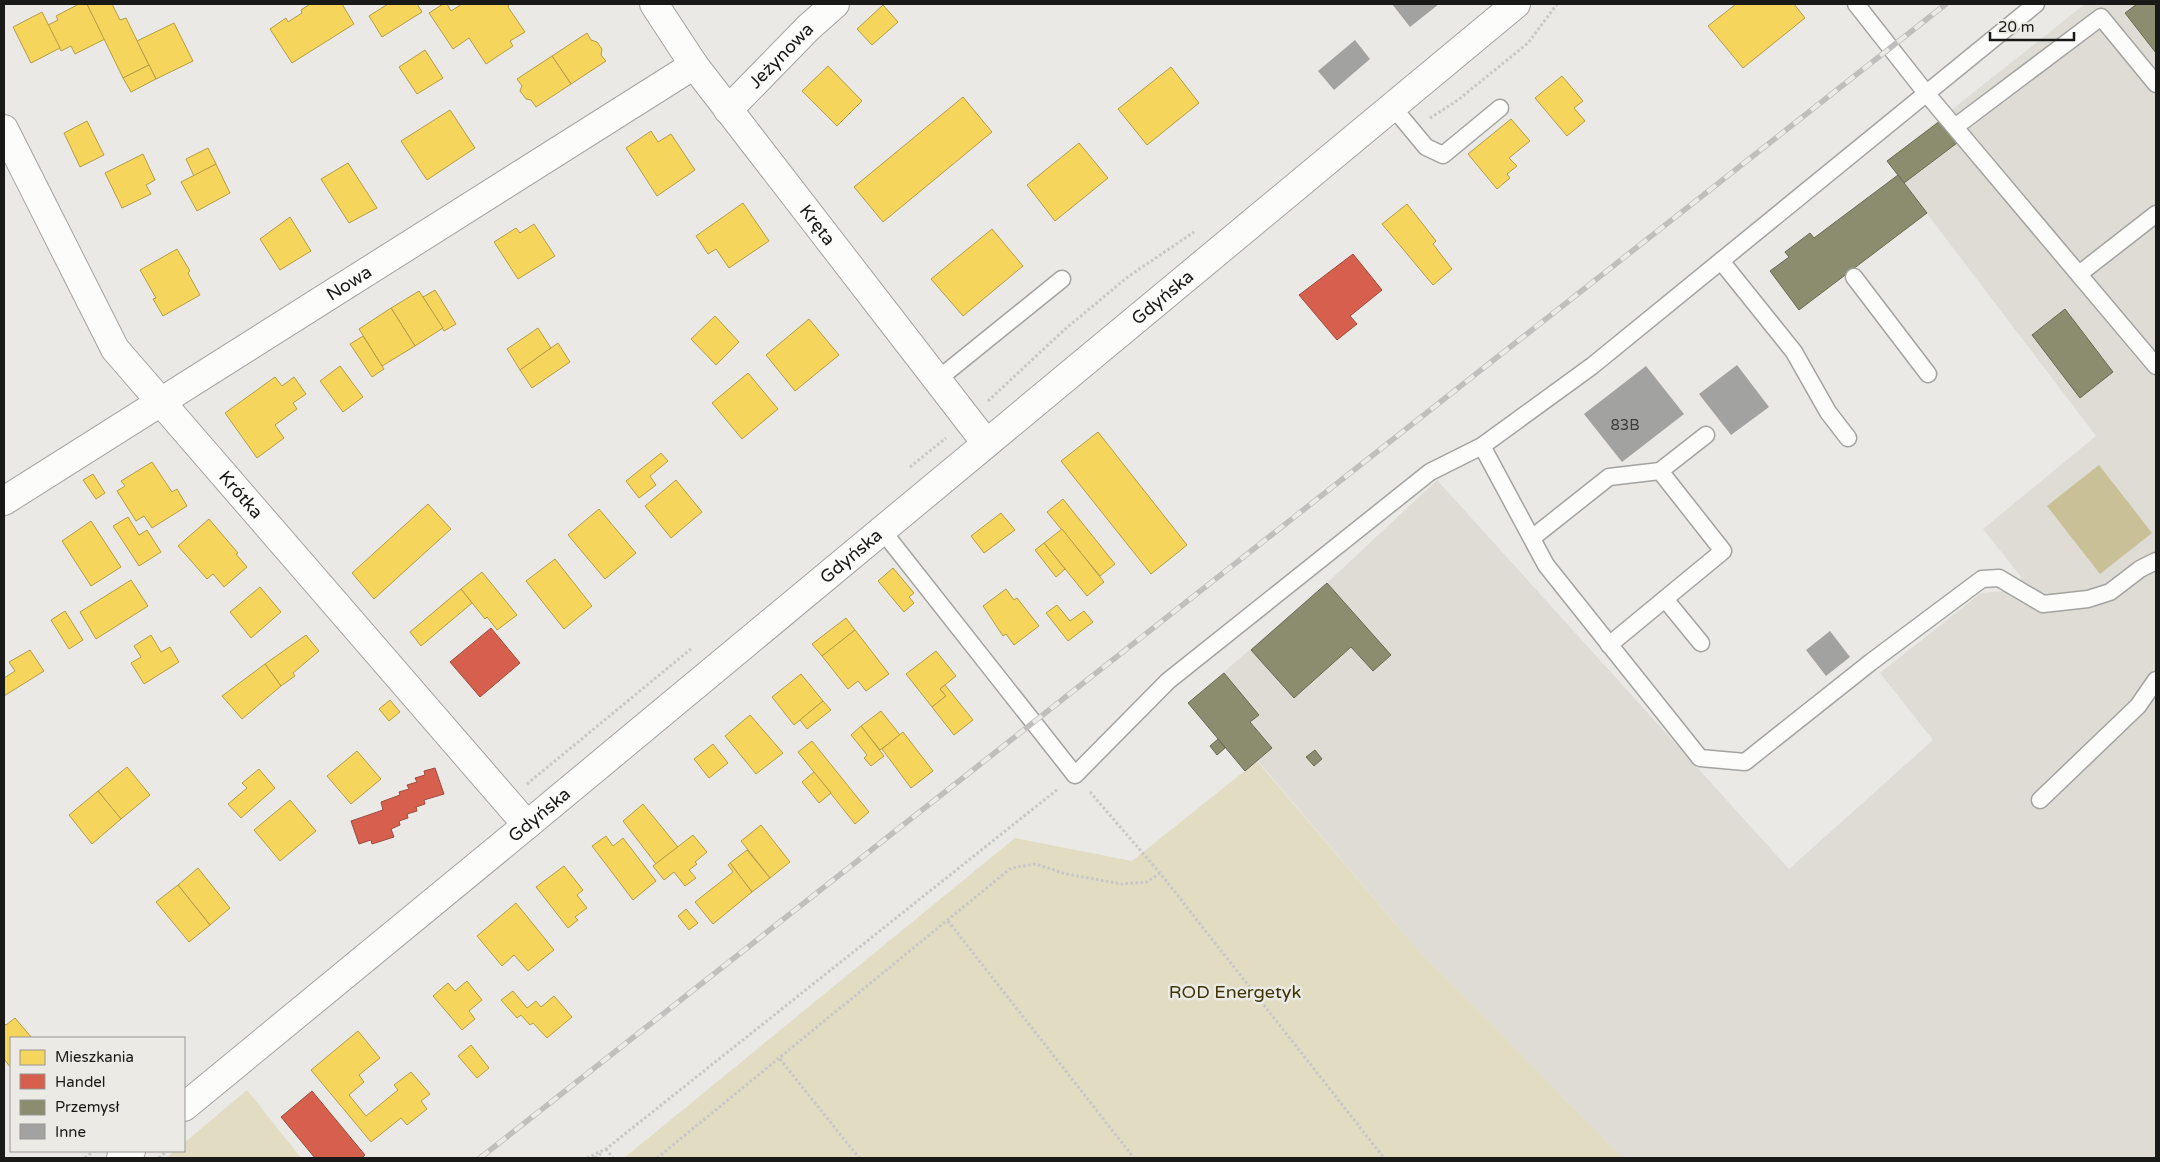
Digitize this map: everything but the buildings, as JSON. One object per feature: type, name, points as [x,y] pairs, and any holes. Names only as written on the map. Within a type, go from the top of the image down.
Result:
[{"type":"street","name":"Kręta","points":[[654,4],[694,65],[728,110],[986,443]]},
{"type":"street","name":"Jeżynowa","points":[[728,110],[808,28],[835,4]]},
{"type":"street","name":"Gdyńska","points":[[185,1106],[528,825],[1516,4]]},
{"type":"street","name":"Nowa","points":[[4,501],[694,65]]},
{"type":"street","name":"Krótka","points":[[4,129],[115,349],[528,825]]},
{"type":"lane","points":[[1856,4],[1926,93],[2156,364]]},
{"type":"lane","points":[[882,529],[1075,775],[1168,681],[1430,472],[1482,446],[1592,366],[2036,4]]},
{"type":"lane","points":[[1955,126],[2101,17],[2156,84]]},
{"type":"lane","points":[[1392,106],[1426,147],[1443,155],[1500,108]]},
{"type":"lane","points":[[2079,274],[2156,214]]},
{"type":"lane","points":[[1721,261],[1794,352],[1828,412],[1848,438]]},
{"type":"lane","points":[[1854,277],[1928,374]]},
{"type":"lane","points":[[937,380],[1062,278]]},
{"type":"lane","points":[[1532,538],[1609,477],[1660,471],[1706,435]]},
{"type":"lane","points":[[1482,446],[1546,566],[1700,758],[1745,762],[1871,662],[1982,579],[2000,578],[2043,604],[2079,600],[2110,592],[2140,569],[2156,561]]},
{"type":"lane","points":[[1609,645],[1723,551],[1660,471]]},
{"type":"lane","points":[[1665,599],[1701,643]]},
{"type":"lane","points":[[2040,800],[2138,706],[2156,680]]},
{"type":"path","points":[[595,1158],[1075,775],[1160,873],[1384,1158]]},
{"type":"path","points":[[657,1158],[948,922],[1011,868],[1036,864],[1066,874],[1122,884],[1147,882],[1160,873]]},
{"type":"path","points":[[948,922],[1134,1158]]},
{"type":"path","points":[[780,1059],[859,1158]]},
{"type":"path","points":[[587,1158],[606,1149]]},
{"type":"path","points":[[606,1149],[613,1158]]},
{"type":"shaded area","points":[[2085,4],[2156,4],[2156,1158],[1623,1158],[1416,948],[1258,761],[1245,771],[1188,703],[1327,583],[1437,480],[1789,869],[1933,740],[1880,673],[1981,593],[2004,591],[2022,578],[1983,529],[2096,436],[1887,161]]},
{"type":"shaded area","points":[[2099,465],[2152,533],[2100,574],[2047,506]]},
{"type":"green space","name":"ROD Energetyk","points":[[1257,761],[1416,948],[1623,1158],[624,1158],[1015,838],[1132,861]]},
{"type":"green space","points":[[247,1090],[301,1158],[166,1158],[174,1152],[185,1152],[185,1142]]},
{"type":"railway","points":[[480,1158],[1946,4]]}]
